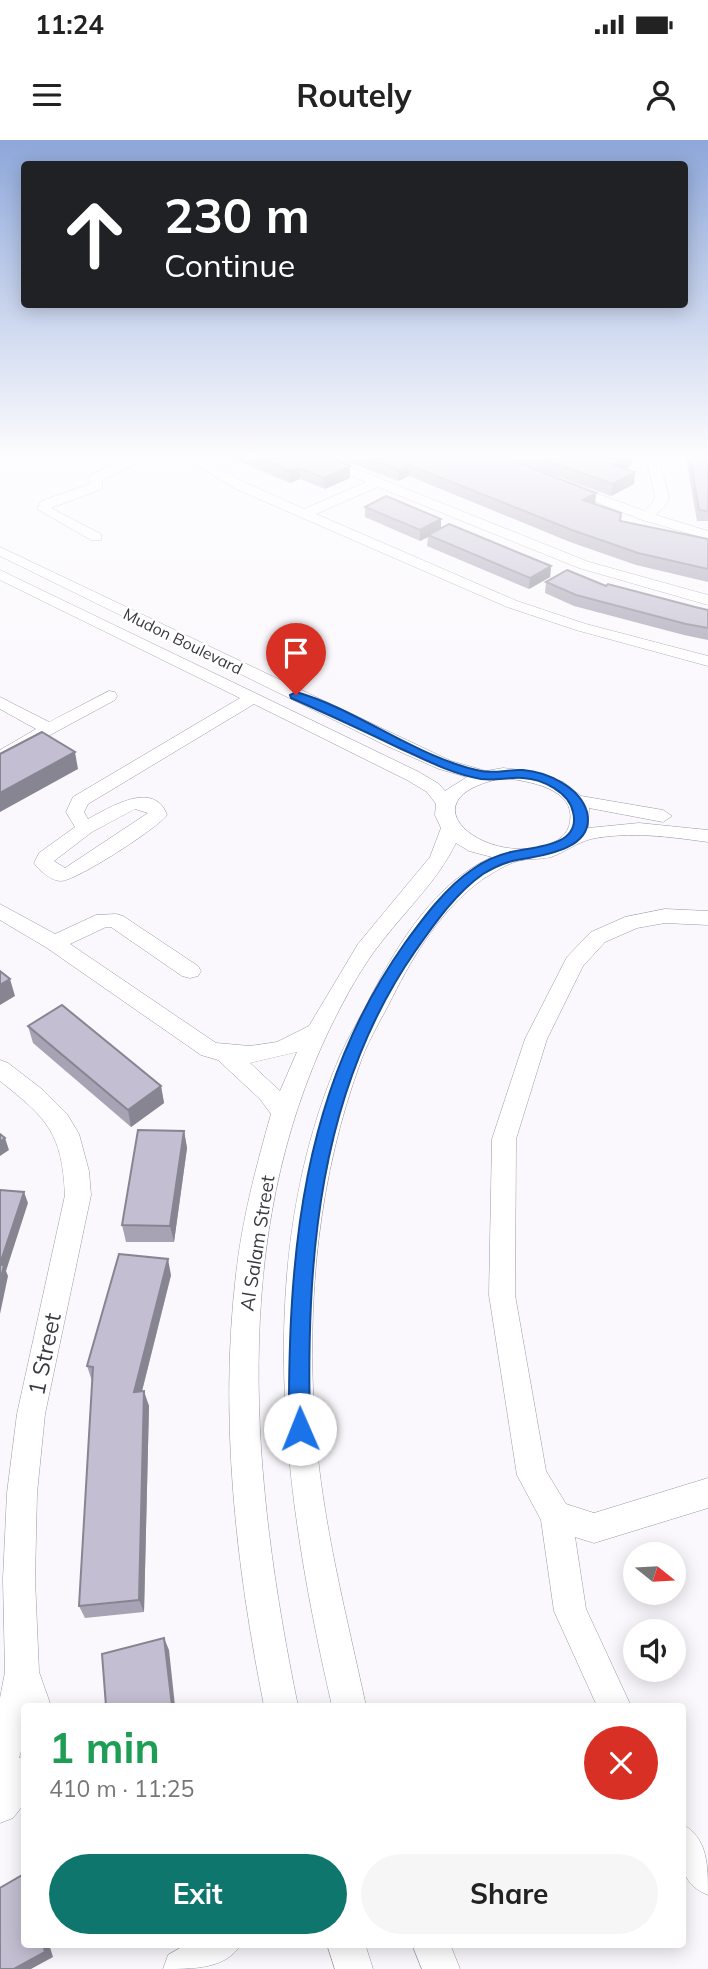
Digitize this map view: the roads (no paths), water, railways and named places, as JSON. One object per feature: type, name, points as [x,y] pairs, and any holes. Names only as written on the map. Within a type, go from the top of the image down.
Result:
[{"type":"street","points":[[372,543],[512,604],[581,628],[708,661]]},
{"type":"street","points":[[529,543],[584,565],[708,600]]},
{"type":"street","name":"Mudon Boulevard","points":[[0,551],[407,748],[445,765],[483,775]]},
{"type":"street","name":"Mudon Boulevard","points":[[0,574],[424,782],[449,815]]},
{"type":"street","points":[[0,757],[109,696]]},
{"type":"street","points":[[85,828],[75,812],[80,801],[234,707],[254,698]]},
{"type":"street","points":[[0,702],[50,730]]},
{"type":"street","points":[[571,839],[579,827],[581,813],[575,800],[562,788],[535,777],[503,773],[483,775],[459,787],[449,815],[465,841],[488,851],[514,856],[536,854],[556,848],[571,839],[602,830],[637,828],[708,836]]},
{"type":"street","points":[[575,800],[629,811],[708,821]]},
{"type":"street","points":[[132,803],[143,803],[157,811],[158,815],[71,873],[60,874],[44,863],[46,857],[85,828],[132,803]]},
{"type":"street","name":"Al Salam Street","points":[[280,1703],[268,1648],[250,1534],[242,1430],[244,1338],[261,1195],[283,1112],[317,1032],[343,983],[372,939],[441,858],[449,815]]},
{"type":"street","points":[[348,1703],[328,1628],[309,1524],[300,1429],[298,1343],[303,1257],[314,1181],[332,1112],[354,1051],[380,996],[410,947],[443,904],[477,872],[514,856]]},
{"type":"street","points":[[0,911],[54,943],[209,1049],[227,1055],[258,1054],[300,1044],[317,1032]]},
{"type":"street","points":[[613,1703],[570,1611],[556,1516],[532,1475],[502,1296],[504,1139],[537,1039],[574,962],[597,937],[632,922],[665,916],[708,918]]},
{"type":"street","points":[[54,943],[103,919],[116,921],[190,971]]},
{"type":"street","points":[[227,1055],[268,1093],[283,1112]]},
{"type":"street","name":"1 Street","points":[[0,1069],[48,1107],[67,1132],[77,1162],[78,1195],[31,1414],[22,1493],[19,1579],[22,1672],[9,1738],[0,1761]]},
{"type":"street","points":[[556,1516],[594,1528],[708,1493]]},
{"type":"street","name":"1 Street","points":[[22,1672],[33,1703]]},
{"type":"street","points":[[0,1805],[21,1780]]},
{"type":"street","points":[[686,1847],[708,1877]]},
{"type":"street","points":[[182,1969],[216,1948]]},
{"type":"street","points":[[347,1948],[354,1969]]},
{"type":"street","points":[[433,1948],[441,1969]]}]
